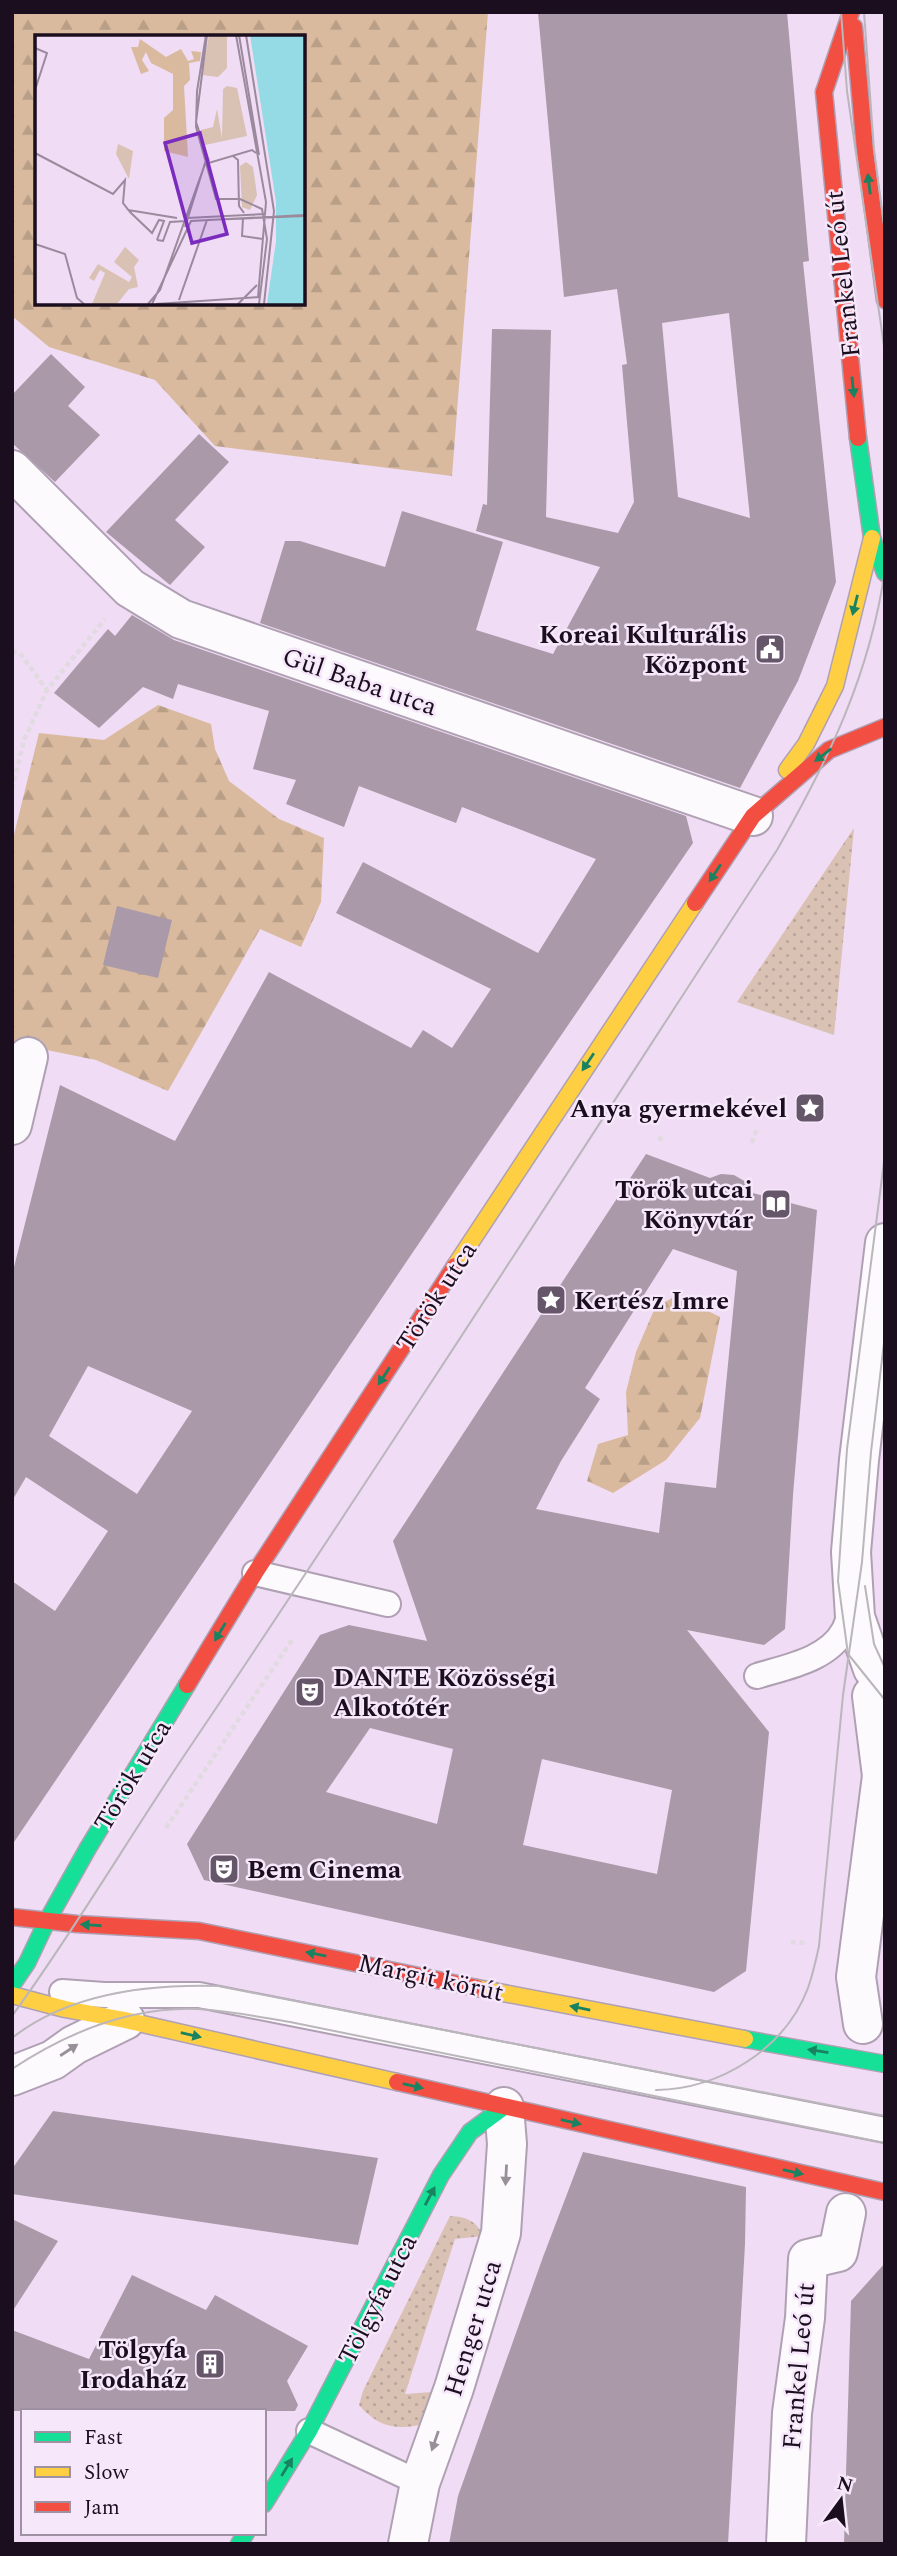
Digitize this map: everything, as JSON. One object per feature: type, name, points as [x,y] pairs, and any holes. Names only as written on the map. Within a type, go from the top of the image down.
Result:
[{"type":"main road","name":"Frankel Leó út","points":[[852,12],[865,150],[885,300]]},
{"type":"main road","name":"Frankel Leó út","points":[[852,12],[824,92],[863,484],[878,529],[885,573]]},
{"type":"main road","name":"Frankel Leó út","points":[[753,816],[806,744],[835,686],[878,529]]},
{"type":"main road","name":"Török utca","points":[[47,1920],[255,1573],[542,1132],[753,816],[829,750],[885,727]]},
{"type":"main road","name":"Margit körút","points":[[12,1917],[199,1931],[646,2022],[885,2064]]},
{"type":"main road","points":[[12,1985],[27,1963],[47,1920]]},
{"type":"main road","points":[[12,1994],[65,2009],[125,2020],[885,2192]]},
{"type":"main road","name":"Tölgyfa utca","points":[[266,2501],[309,2431],[441,2175],[470,2132],[504,2107]]},
{"type":"street","name":"Gül Baba utca","points":[[12,470],[130,589],[181,619],[753,816]]},
{"type":"street","points":[[12,1125],[28,1058]]},
{"type":"street","points":[[863,2024],[856,1977],[882,1776],[878,1690],[855,1617],[851,1552],[859,1460],[885,1243]]},
{"type":"street","points":[[12,2076],[53,2060],[74,2045],[125,2020]]},
{"type":"street","name":"Henger utca","points":[[408,2544],[421,2483],[454,2388],[501,2233],[507,2144],[504,2107]]},
{"type":"street","name":"Frankel Leó út","points":[[786,2544],[792,2413],[806,2318],[807,2259],[838,2252],[846,2213]]},
{"type":"lane","points":[[255,1573],[388,1604]]},
{"type":"lane","points":[[757,1676],[805,1661],[831,1645],[844,1629],[853,1603]]},
{"type":"lane","points":[[12,1994],[32,1990],[104,1996],[199,1995],[885,2130]]},
{"type":"lane","points":[[125,2020],[168,2009],[199,1995]]},
{"type":"lane","points":[[309,2431],[421,2483]]},
{"type":"path","points":[[12,789],[24,740],[47,690],[130,589]]},
{"type":"path","points":[[12,651],[20,653],[47,690]]},
{"type":"path","points":[[752,1143],[757,1128]]},
{"type":"path","points":[[658,1138],[664,1140]]},
{"type":"path","points":[[166,1828],[292,1640]]},
{"type":"path","points":[[790,1942],[805,1943]]},
{"type":"shaded area","points":[[854,828],[834,1035],[737,1002]]},
{"type":"shaded area","points":[[450,2216],[470,2220],[483,2236],[455,2239],[405,2394],[432,2392],[420,2425],[386,2425],[372,2418],[359,2405],[363,2391]]},
{"type":"green space","points":[[12,12],[488,12],[452,476],[215,446],[155,380],[49,347],[12,316]]},
{"type":"green space","points":[[158,705],[211,724],[215,749],[229,781],[279,819],[324,838],[321,902],[301,947],[260,929],[168,1091],[96,1060],[12,1043],[12,843],[39,733],[104,740]]},
{"type":"green space","points":[[676,1295],[720,1317],[700,1418],[666,1460],[613,1493],[587,1481],[598,1444],[628,1435],[626,1392],[636,1352],[654,1310]]},
{"type":"building","points":[[538,12],[787,12],[809,261],[803,262],[836,582],[798,681],[740,788],[260,623],[285,541],[300,541],[385,567],[402,511],[503,542],[476,630],[553,654],[600,567],[476,531],[483,504],[487,505],[492,329],[551,330],[546,517],[618,533],[634,502],[622,365],[627,364],[617,289],[564,297]],"holes":[[[729,313],[750,518],[678,497],[662,323]]]},
{"type":"building","points":[[51,354],[85,387],[68,406],[100,435],[55,482],[12,443],[12,395]]},
{"type":"building","points":[[199,434],[229,462],[175,520],[205,547],[170,585],[106,532]]},
{"type":"building","points":[[132,615],[174,640],[686,816],[693,843],[12,1845],[12,1581],[55,1611],[108,1531],[26,1477],[12,1501],[12,1275],[60,1085],[175,1141],[269,972],[411,1048],[423,1030],[452,1048],[491,989],[336,913],[363,862],[538,953],[596,859],[462,807],[456,823],[359,786],[344,827],[286,804],[296,780],[253,769],[269,711],[178,684],[173,699],[143,687],[99,728],[54,693],[108,629],[115,636]],"holes":[[[88,1366],[192,1411],[137,1494],[49,1436]]]},
{"type":"building","points":[[117,906],[172,920],[158,978],[103,965]]},
{"type":"building","points":[[646,1154],[710,1178],[721,1174],[734,1175],[746,1182],[753,1193],[817,1210],[793,1495],[785,1629],[764,1645],[687,1630],[769,1732],[746,1971],[714,1992],[204,1880],[187,1844],[320,1635],[349,1625],[427,1641],[393,1541]],"holes":[[[673,1249],[737,1271],[716,1488],[665,1482],[659,1533],[536,1509],[561,1461],[600,1399],[585,1388]],[[370,1728],[453,1749],[437,1824],[326,1792]],[[542,1759],[672,1790],[657,1874],[523,1845]]]},
{"type":"building","points":[[53,2111],[378,2158],[358,2245],[12,2194],[12,2169]]},
{"type":"building","points":[[583,2152],[746,2187],[728,2544],[449,2544],[458,2496]]},
{"type":"building","points":[[12,2219],[58,2241],[12,2312]]},
{"type":"building","points":[[885,2263],[885,2544],[844,2544],[851,2301]]},
{"type":"building","points":[[132,2275],[206,2310],[215,2295],[308,2346],[287,2381],[298,2405],[295,2411],[12,2411],[12,2330],[89,2359]]},
{"type":"tram line","points":[[841,12],[847,91],[885,353]]},
{"type":"tram line","points":[[864,12],[874,150],[885,233]]},
{"type":"tram line","points":[[12,2016],[415,1408],[777,850],[814,782],[845,715],[869,645],[885,570]]},
{"type":"tram line","points":[[885,1154],[847,1449],[838,1581],[848,1654],[885,1700]]},
{"type":"tram line","points":[[656,2090],[704,2082],[747,2062],[784,2030],[808,1988],[819,1946],[843,1695],[862,1562],[885,1334]]},
{"type":"tram line","points":[[865,1586],[874,1644],[885,1668]]},
{"type":"tram line","points":[[12,2038],[58,2011],[110,1994],[164,1987],[218,1986],[885,2116]]},
{"type":"tram line","points":[[12,2069],[78,2033],[124,2017],[173,2009],[211,2010],[290,2022],[885,2143]]},
{"type":"traffic: fast","points":[[858,438],[872,538],[885,573]]},
{"type":"traffic: fast","points":[[12,1985],[27,1963],[88,1848],[187,1685]]},
{"type":"traffic: fast","points":[[745,2039],[885,2064]]},
{"type":"traffic: fast","points":[[266,2501],[309,2431],[441,2175],[470,2132],[504,2107]]},
{"type":"traffic: fast","points":[[239,2544],[245,2535]]},
{"type":"traffic: slow","points":[[787,770],[806,744],[835,686],[872,538]]},
{"type":"traffic: slow","points":[[455,1266],[695,903]]},
{"type":"traffic: slow","points":[[477,1988],[745,2039]]},
{"type":"traffic: slow","points":[[12,1995],[397,2082]]},
{"type":"traffic: jam","points":[[851,12],[824,92],[858,438]]},
{"type":"traffic: jam","points":[[854,27],[865,150],[885,300]]},
{"type":"traffic: jam","points":[[695,903],[753,816],[829,750],[885,727]]},
{"type":"traffic: jam","points":[[187,1685],[255,1573],[455,1266]]},
{"type":"traffic: jam","points":[[12,1917],[77,1924],[199,1931],[477,1988]]},
{"type":"traffic: jam","points":[[397,2082],[885,2192]]},
{"type":"place","name":"Koreai Kulturális Központ","points":[[770,649]]},
{"type":"place","name":"Anya gyermekével","points":[[810,1108]]},
{"type":"place","name":"Török utcai Könyvtár","points":[[776,1204]]},
{"type":"place","name":"Kertész Imre","points":[[551,1300]]},
{"type":"place","name":"DANTE Közösségi Alkotótér","points":[[310,1692]]},
{"type":"place","name":"Bem Cinema","points":[[224,1869]]},
{"type":"place","name":"Tölgyfa Irodaház","points":[[210,2364]]}]
